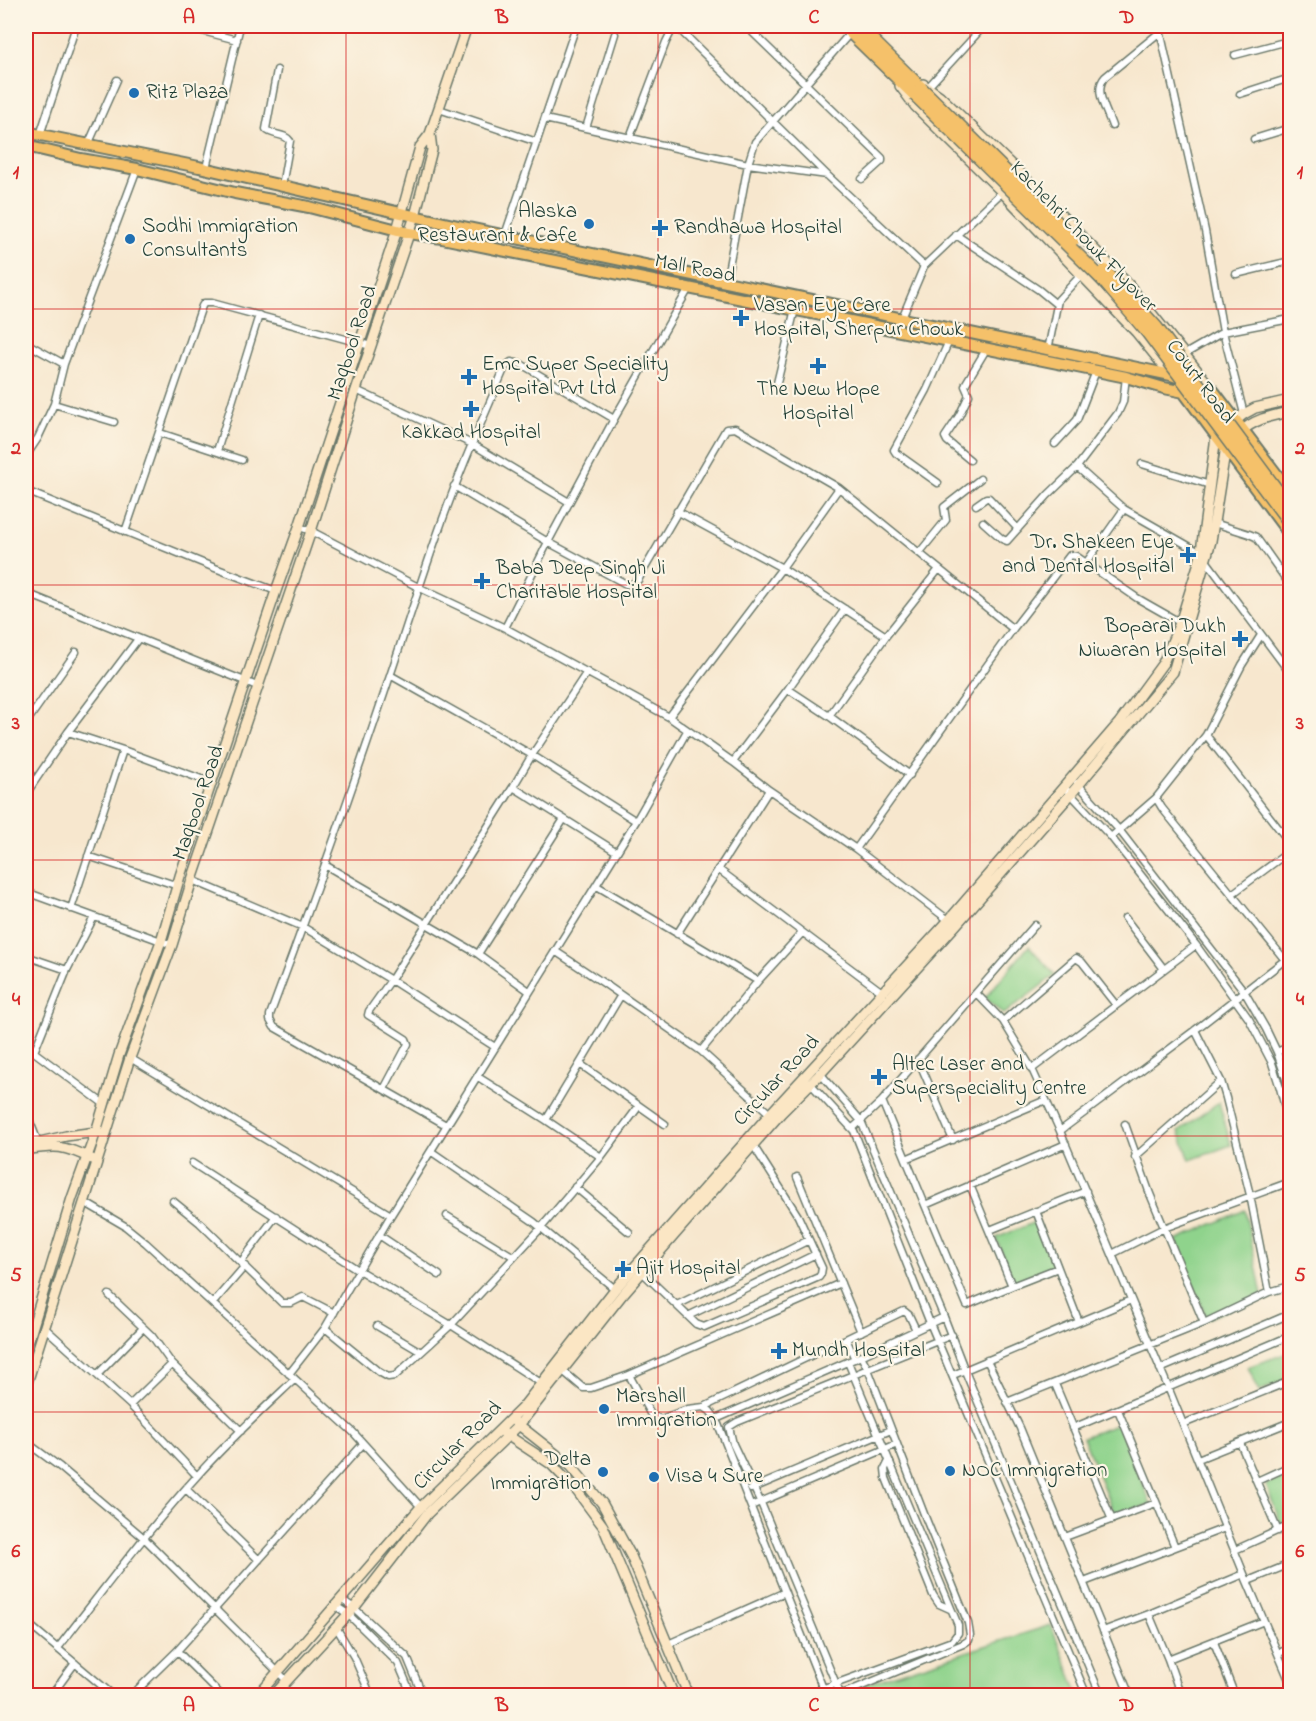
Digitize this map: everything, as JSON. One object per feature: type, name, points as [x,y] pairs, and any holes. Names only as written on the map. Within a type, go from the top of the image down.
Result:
[{"type":"highway","name":"Kachehri Chowk Flyover","points":[[851,28],[902,69],[1103,280],[1148,333],[1290,523]]},
{"type":"highway","name":"Kachehri Chowk Flyover","points":[[851,28],[872,51],[921,90],[1109,275],[1156,327],[1290,508]]},
{"type":"main road","name":"Mall Road","points":[[26,132],[206,168],[415,216],[1171,375],[1212,389]]},
{"type":"main road","name":"Mall Road","points":[[26,146],[137,169],[235,193],[309,207],[409,233],[987,348],[1126,377],[1184,392]]},
{"type":"main road","name":"Court Road","points":[[1171,375],[1290,535]]},
{"type":"main road","name":"Court Road","points":[[1212,389],[1241,421],[1290,492]]},
{"type":"street","points":[[40,135],[76,26]]},
{"type":"street","points":[[183,26],[237,40]]},
{"type":"street","points":[[206,168],[240,26]]},
{"type":"street","points":[[402,213],[420,147],[430,134],[466,26]]},
{"type":"street","points":[[505,235],[576,26]]},
{"type":"street","points":[[630,137],[666,42],[675,26],[774,120],[828,176],[924,266]]},
{"type":"street","points":[[746,26],[882,158],[882,161],[862,179]]},
{"type":"street","points":[[921,90],[984,26]]},
{"type":"street","points":[[1284,26],[1290,55]]},
{"type":"street","points":[[726,282],[748,164],[755,142],[851,28]]},
{"type":"street","points":[[1112,126],[1100,91],[1100,84],[1159,28],[1205,231],[1241,421],[1225,448]]},
{"type":"street","points":[[585,128],[615,34]]},
{"type":"street","points":[[1235,55],[1288,41]]},
{"type":"street","name":"Court Road","points":[[872,51],[915,106],[1002,192],[1136,332],[1171,375]]},
{"type":"street","points":[[277,70],[266,129],[290,141],[282,186]]},
{"type":"street","points":[[1240,94],[1290,78]]},
{"type":"street","points":[[88,145],[117,80]]},
{"type":"street","name":"Court Road","points":[[921,90],[940,96],[1024,177],[1121,277],[1212,389]]},
{"type":"street","points":[[439,109],[537,142]]},
{"type":"street","points":[[545,119],[748,164],[828,176]]},
{"type":"street","points":[[1254,139],[1290,128]]},
{"type":"street","points":[[415,216],[432,150],[430,134]]},
{"type":"street","points":[[26,456],[38,438],[54,404],[64,364],[137,169]]},
{"type":"street","points":[[902,318],[924,266],[1002,192]]},
{"type":"street","name":"Maqbool Road","points":[[26,1386],[97,1161],[104,1104],[119,1055],[161,941],[402,213]]},
{"type":"street","name":"Maqbool Road","points":[[26,1348],[86,1157],[101,1133],[172,945],[415,216]]},
{"type":"street","points":[[956,236],[1039,290],[1056,304]]},
{"type":"street","points":[[1236,274],[1290,261]]},
{"type":"street","points":[[1048,350],[1056,304],[1060,296],[1081,275]]},
{"type":"street","points":[[505,628],[614,418],[689,288]]},
{"type":"street","points":[[125,532],[202,306],[208,302],[371,346]]},
{"type":"street","points":[[777,384],[795,309]]},
{"type":"street","points":[[217,451],[259,315]]},
{"type":"street","points":[[1185,354],[1223,332],[1286,320]]},
{"type":"street","points":[[938,483],[894,450],[927,390],[949,341]]},
{"type":"street","points":[[26,344],[64,364]]},
{"type":"street","points":[[970,460],[945,437],[968,398],[966,383],[987,348]]},
{"type":"street","points":[[446,1125],[274,1027],[271,1024],[270,1015],[325,865],[454,486],[505,367],[511,362],[521,364],[614,418]]},
{"type":"street","points":[[1055,444],[1077,420],[1096,371]]},
{"type":"street","points":[[983,522],[1008,540],[1048,495],[1077,467],[1118,413],[1123,402],[1126,377]]},
{"type":"street","points":[[356,390],[472,444],[569,502]]},
{"type":"street","points":[[1216,436],[1241,421],[1255,408],[1290,400]]},
{"type":"street","points":[[54,404],[114,422]]},
{"type":"street","points":[[1241,421],[1290,412]]},
{"type":"street","points":[[454,486],[548,542],[631,585],[638,580],[726,429],[735,428],[839,488],[1013,629]]},
{"type":"street","points":[[160,432],[242,460]]},
{"type":"street","name":"Circular Road","points":[[1203,556],[1216,436]]},
{"type":"street","name":"Circular Road","points":[[515,1421],[541,1383],[615,1289],[770,1114],[818,1070],[953,922],[1173,672],[1183,625],[1214,523],[1225,448]]},
{"type":"street","points":[[1142,464],[1210,485]]},
{"type":"street","points":[[1077,467],[1124,509],[1203,556],[1261,635],[1288,664],[1290,673]]},
{"type":"street","points":[[920,552],[946,520],[944,507],[980,479]]},
{"type":"street","points":[[669,717],[782,568],[839,488]]},
{"type":"street","points":[[26,491],[276,591]]},
{"type":"street","points":[[976,505],[989,498],[1018,529]]},
{"type":"street","points":[[1086,562],[1124,509]]},
{"type":"street","points":[[677,511],[782,568],[886,636]]},
{"type":"street","points":[[1214,523],[1256,537],[1290,585]]},
{"type":"street","points":[[299,527],[505,628],[669,717],[769,790],[856,849],[953,922]]},
{"type":"street","points":[[856,849],[1013,629],[1068,557],[1076,556],[1137,598],[1183,625]]},
{"type":"street","points":[[829,716],[886,636],[939,569]]},
{"type":"street","points":[[26,593],[257,686]]},
{"type":"street","points":[[733,762],[845,609]]},
{"type":"street","points":[[1111,837],[1156,798],[1206,735],[1261,635]]},
{"type":"street","points":[[26,795],[69,732],[138,639]]},
{"type":"street","points":[[26,723],[76,652]]},
{"type":"street","points":[[384,1089],[408,1044],[405,1038],[369,1015],[369,1011],[428,924],[532,755],[587,672]]},
{"type":"street","points":[[390,675],[532,755],[636,821]]},
{"type":"street","points":[[788,689],[910,775]]},
{"type":"street","points":[[289,1374],[325,1328],[446,1125],[597,886],[687,731]]},
{"type":"street","points":[[69,732],[212,783]]},
{"type":"street","points":[[1206,735],[1290,843]]},
{"type":"street","points":[[71,909],[123,750]]},
{"type":"street","points":[[1075,782],[1120,831],[1244,991],[1277,1052],[1290,1091]]},
{"type":"street","points":[[513,787],[616,852]]},
{"type":"street","points":[[678,934],[769,790]]},
{"type":"street","points":[[1068,791],[1111,837],[1196,945],[1249,1019],[1272,1063],[1290,1127]]},
{"type":"street","points":[[1060,1131],[1288,958],[1232,894],[1156,798]]},
{"type":"street","points":[[478,954],[564,819]]},
{"type":"street","points":[[1232,894],[1290,851]]},
{"type":"street","points":[[88,856],[178,886]]},
{"type":"street","points":[[325,865],[478,954],[529,992]]},
{"type":"street","points":[[718,869],[882,992]]},
{"type":"street","points":[[192,880],[303,927],[495,1047]]},
{"type":"street","points":[[597,886],[758,981]]},
{"type":"street","points":[[26,892],[172,945]]},
{"type":"street","points":[[34,1052],[67,970],[94,917]]},
{"type":"street","points":[[1125,918],[1164,969]]},
{"type":"street","name":"Circular Road","points":[[818,1070],[882,992],[953,922]]},
{"type":"street","points":[[852,1129],[882,1101],[1035,925]]},
{"type":"street","points":[[701,1051],[758,981],[802,933]]},
{"type":"street","points":[[1032,1069],[1196,945]]},
{"type":"street","points":[[555,951],[701,1051],[770,1114]]},
{"type":"street","points":[[26,956],[67,970]]},
{"type":"street","points":[[1003,1021],[1076,958],[1082,962],[1116,1005]]},
{"type":"street","points":[[976,993],[1003,1021],[1032,1069],[1161,1369],[1244,1574],[1280,1653],[1290,1682]]},
{"type":"street","points":[[546,1119],[621,995]]},
{"type":"street","points":[[1195,1030],[1221,1081],[1250,1196],[1269,1292]]},
{"type":"street","points":[[26,1046],[104,1104]]},
{"type":"street","points":[[1277,1052],[1290,1046]]},
{"type":"street","points":[[130,1058],[391,1215]]},
{"type":"street","points":[[918,1059],[953,1140]]},
{"type":"street","points":[[580,1064],[665,1124]]},
{"type":"street","points":[[818,1070],[861,1121],[1101,1695]]},
{"type":"street","points":[[478,1077],[546,1119],[601,1157]]},
{"type":"street","points":[[807,1080],[852,1129],[930,1323],[1087,1695]]},
{"type":"street","name":"Circular Road","points":[[257,1695],[421,1508],[515,1421],[563,1371],[622,1295],[781,1113],[807,1080]]},
{"type":"street","points":[[1135,1157],[1221,1081]]},
{"type":"street","points":[[906,1159],[1046,1100]]},
{"type":"street","points":[[882,1101],[967,1305],[1058,1268]]},
{"type":"street","points":[[325,1328],[379,1372],[388,1377],[395,1376],[451,1325],[541,1228],[601,1157],[639,1106]]},
{"type":"street","points":[[26,1112],[38,1142]]},
{"type":"street","points":[[1125,1124],[1135,1157],[1204,1323]]},
{"type":"street","points":[[26,1145],[101,1133]]},
{"type":"street","points":[[926,1205],[1066,1144]]},
{"type":"street","points":[[643,1273],[696,1324],[704,1327],[815,1280],[821,1274],[822,1268],[798,1216],[753,1145]]},
{"type":"street","points":[[26,1150],[57,1146],[97,1161]]},
{"type":"street","points":[[432,1152],[541,1228],[615,1289]]},
{"type":"street","points":[[192,1163],[541,1383]]},
{"type":"street","points":[[797,1177],[861,1332]]},
{"type":"street","points":[[1112,1254],[1164,1228],[1290,1182]]},
{"type":"street","points":[[970,1185],[1012,1286]]},
{"type":"street","points":[[575,1188],[629,1232]]},
{"type":"street","points":[[990,1230],[1086,1191]]},
{"type":"street","points":[[172,1201],[200,1223],[282,1303],[291,1303],[303,1297],[334,1313]]},
{"type":"street","points":[[84,1202],[125,1226],[146,1243],[353,1432],[421,1508]]},
{"type":"street","points":[[1036,1211],[1078,1322]]},
{"type":"street","points":[[213,1304],[276,1216]]},
{"type":"street","points":[[447,1216],[514,1257]]},
{"type":"street","points":[[379,1235],[439,1275]]},
{"type":"street","points":[[677,1305],[809,1240]]},
{"type":"street","points":[[688,1316],[816,1254]]},
{"type":"street","points":[[563,1371],[583,1388],[591,1388],[629,1375],[841,1283]]},
{"type":"street","points":[[1007,1402],[1204,1323],[1269,1292],[1290,1286]]},
{"type":"street","points":[[109,1295],[152,1336],[172,1364],[241,1431]]},
{"type":"street","points":[[953,1375],[1131,1300]]},
{"type":"street","points":[[629,1375],[651,1415],[661,1419],[687,1409],[704,1407],[904,1311],[909,1315],[916,1330]]},
{"type":"street","points":[[1161,1369],[1290,1314]]},
{"type":"street","points":[[716,1419],[848,1362],[944,1317]]},
{"type":"street","points":[[377,1326],[421,1352]]},
{"type":"street","points":[[45,1328],[130,1405],[197,1476]]},
{"type":"street","points":[[97,1375],[143,1328]]},
{"type":"street","points":[[729,1427],[952,1335]]},
{"type":"street","points":[[1074,1428],[1290,1336]]},
{"type":"street","points":[[846,1339],[868,1369],[968,1623],[969,1641]]},
{"type":"street","points":[[987,1360],[1020,1428],[1130,1695]]},
{"type":"street","points":[[824,1688],[952,1641],[958,1633],[958,1625],[848,1362]]},
{"type":"street","points":[[130,1405],[172,1364]]},
{"type":"street","points":[[58,1648],[144,1538],[197,1476],[295,1379]]},
{"type":"street","points":[[1183,1424],[1290,1381]]},
{"type":"street","points":[[1055,1384],[1112,1520]]},
{"type":"street","points":[[704,1407],[716,1419],[826,1695]]},
{"type":"street","points":[[1118,1410],[1175,1547]]},
{"type":"street","points":[[716,1419],[729,1427],[733,1444],[761,1503],[841,1695],[969,1641]]},
{"type":"street","points":[[515,1421],[571,1466],[602,1503],[631,1556],[689,1695]]},
{"type":"street","points":[[1198,1459],[1290,1422]]},
{"type":"street","points":[[745,1491],[891,1430]]},
{"type":"street","points":[[503,1432],[551,1464],[577,1491],[603,1526],[674,1695]]},
{"type":"street","name":"Circular Road","points":[[273,1695],[351,1611],[427,1514],[503,1432]]},
{"type":"street","points":[[26,1442],[60,1467],[144,1538],[287,1681]]},
{"type":"street","points":[[1240,1443],[1278,1531]]},
{"type":"street","points":[[131,1695],[177,1651],[363,1444]]},
{"type":"street","points":[[751,1506],[897,1444]]},
{"type":"street","points":[[1257,1481],[1290,1466]]},
{"type":"street","points":[[186,1489],[259,1560]]},
{"type":"street","points":[[1065,1538],[1156,1503]]},
{"type":"street","points":[[1235,1550],[1290,1525]]},
{"type":"street","points":[[1084,1582],[1225,1528]]},
{"type":"street","points":[[1248,1581],[1290,1564]]},
{"type":"street","points":[[1103,1631],[1244,1574]]},
{"type":"street","points":[[668,1644],[785,1592]]},
{"type":"street","points":[[337,1602],[407,1657],[423,1695]]},
{"type":"street","points":[[351,1611],[398,1663],[412,1695]]},
{"type":"street","points":[[1149,1614],[1181,1695]]},
{"type":"street","points":[[1168,1659],[1264,1621]]},
{"type":"street","points":[[26,1622],[114,1695]]},
{"type":"street","points":[[336,1627],[354,1657],[371,1695]]},
{"type":"street","points":[[958,1633],[969,1641]]},
{"type":"street","points":[[1214,1642],[1236,1695]]},
{"type":"street","points":[[1280,1653],[1290,1648]]},
{"type":"street","points":[[177,1651],[222,1695]]},
{"type":"street","points":[[51,1695],[75,1663]]},
{"type":"green space","points":[[1029,946],[1055,975],[1004,1014],[985,998]]},
{"type":"green space","points":[[1219,1102],[1231,1145],[1190,1160],[1179,1131]]},
{"type":"green space","points":[[1245,1210],[1262,1295],[1207,1319],[1176,1240]]},
{"type":"green space","points":[[1035,1222],[1054,1269],[1015,1284],[996,1238]]},
{"type":"green space","points":[[1290,1352],[1290,1380],[1259,1391],[1248,1367]]},
{"type":"green space","points":[[1119,1424],[1151,1504],[1115,1516],[1083,1437]]},
{"type":"green space","points":[[1290,1473],[1290,1520],[1281,1524],[1266,1485]]},
{"type":"green space","points":[[1051,1625],[1079,1695],[849,1696],[847,1690]]},
{"type":"place","name":"Ritz Plaza","points":[[134,93]]},
{"type":"place","name":"Alaska Restaurant & Cafe","points":[[589,224]]},
{"type":"place","name":"Randhawa Hospital","points":[[660,228]]},
{"type":"place","name":"Sodhi Immigration Consultants","points":[[130,239]]},
{"type":"place","name":"Vasan Eye Care Hospital, Sherpur Chowk","points":[[741,318]]},
{"type":"place","name":"The New Hope Hospital","points":[[818,366]]},
{"type":"place","name":"Emc Super Speciality Hospital Pvt Ltd","points":[[469,377]]},
{"type":"place","name":"Kakkad Hospital","points":[[471,409]]},
{"type":"place","name":"Dr. Shakeen Eye and Dental Hospital","points":[[1188,555]]},
{"type":"place","name":"Baba Deep Singh Ji Charitable Hospital","points":[[482,581]]},
{"type":"place","name":"Boparai Dukh Niwaran Hospital","points":[[1240,639]]},
{"type":"place","name":"Altec Laser and Superspeciality Centre","points":[[879,1077]]},
{"type":"place","name":"Ajit Hospital","points":[[623,1269]]},
{"type":"place","name":"Mundh Hospital","points":[[779,1351]]},
{"type":"place","name":"Marshall Immigration","points":[[604,1409]]},
{"type":"place","name":"NOC Immigration","points":[[950,1471]]},
{"type":"place","name":"Delta Immigration","points":[[603,1472]]},
{"type":"place","name":"Visa 4 Sure","points":[[654,1477]]}]
